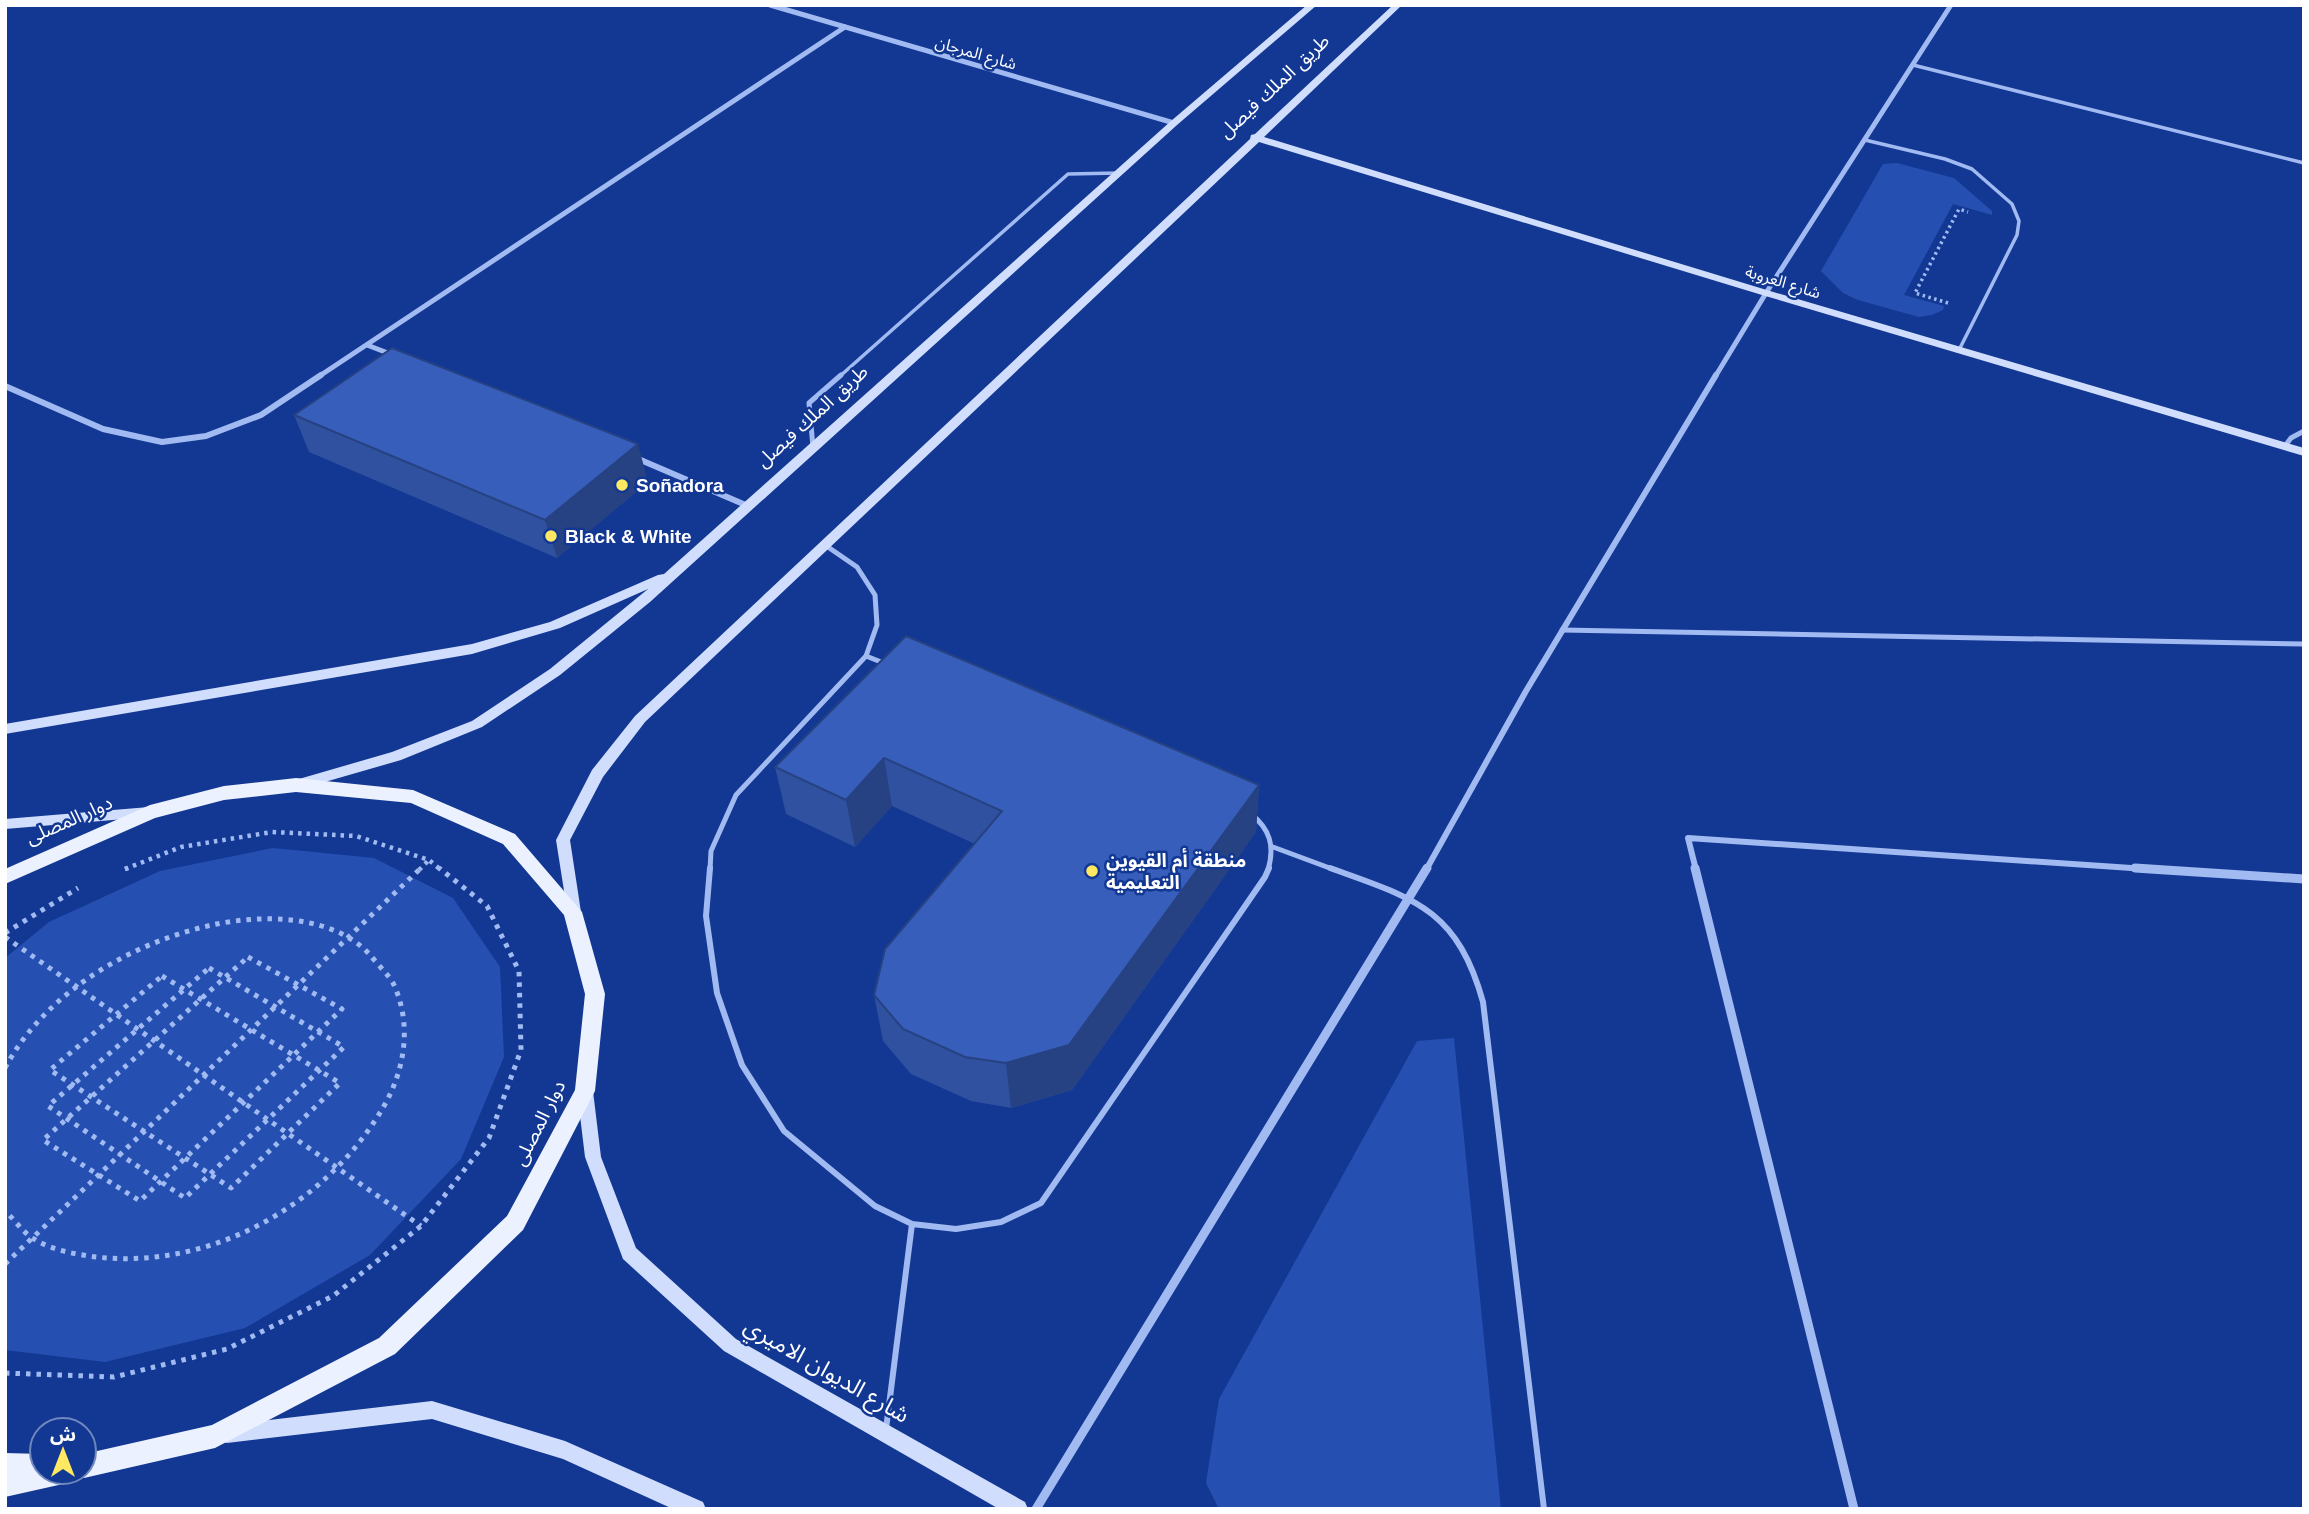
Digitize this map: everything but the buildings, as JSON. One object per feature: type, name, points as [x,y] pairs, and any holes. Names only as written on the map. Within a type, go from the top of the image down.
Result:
[{"type":"main road","name":"طريق الملك فيصل","points":[[296,785],[396,756],[477,724],[555,672],[673,573],[1174,123],[1313,5]]},
{"type":"main road","name":"طريق الملك فيصل","points":[[573,912],[563,840],[597,774],[640,719],[1254,137],[1398,5]]},
{"type":"main road","name":"شارع العروبة","points":[[1254,137],[1766,293],[2304,452]]},
{"type":"main road","points":[[5,729],[472,649],[555,625],[673,573]]},
{"type":"main road","name":"دوار المصلى","points":[[5,877],[150,811],[224,793],[296,785],[413,797],[509,839],[573,912],[595,994],[585,1091],[515,1223],[387,1346],[215,1436],[98,1464]]},
{"type":"main road","points":[[5,824],[150,811]]},
{"type":"main road","name":"شارع الديوان الاميري","points":[[585,1091],[593,1157],[629,1253],[730,1345],[1018,1509]]},
{"type":"main road","points":[[215,1436],[432,1410],[565,1450],[696,1509]]},
{"type":"main road","points":[[5,1465],[28,1466]]},
{"type":"main road","points":[[5,1485],[28,1480]]},
{"type":"street","name":"شارع المرجان","points":[[770,5],[1174,123]]},
{"type":"street","points":[[1036,1509],[1411,897],[1526,691],[1766,293],[1951,5]]},
{"type":"street","points":[[5,386],[103,429],[162,442],[206,436],[261,415],[845,27]]},
{"type":"street","points":[[368,345],[405,361]]},
{"type":"street","points":[[634,457],[748,506]]},
{"type":"street","points":[[1854,1509],[1688,838],[2304,879]]},
{"type":"lane","points":[[1913,65],[2304,163]]},
{"type":"lane","points":[[1865,140],[1945,159],[1972,169],[2012,204],[2019,221],[2017,235],[1959,350]]},
{"type":"lane","points":[[813,447],[809,403],[819,393],[1068,174],[1119,173]]},
{"type":"lane","points":[[2285,446],[2291,438],[2304,431]]},
{"type":"lane","points":[[825,545],[857,567],[875,595],[877,625],[866,656],[736,796],[711,851],[706,916],[717,993],[742,1065],[784,1131],[875,1206],[912,1224],[957,1229],[1001,1222],[1041,1203],[1265,877],[1272,862],[1273,847],[1268,832],[1259,819],[1244,808]]},
{"type":"lane","points":[[1562,630],[2304,644]]},
{"type":"lane","points":[[866,656],[891,666]]},
{"type":"lane","points":[[1273,847],[1411,897],[1442,923],[1467,954],[1477,977],[1483,1002],[1544,1509]]},
{"type":"lane","points":[[886,1432],[912,1224]]},
{"type":"path","points":[[1949,312],[1952,304],[1915,293],[1959,209],[1972,213]]},
{"type":"path","points":[[5,1373],[114,1377],[227,1349],[333,1296],[421,1226],[489,1138],[521,1050],[519,971],[487,906],[429,860],[356,836],[272,832],[181,847],[123,869]]},
{"type":"path","points":[[5,1264],[429,860]]},
{"type":"path","points":[[89,882],[5,935],[421,1226]]},
{"type":"path","points":[[5,1068],[24,1035],[75,986],[130,952],[189,929],[248,918],[303,921],[348,936],[386,967],[406,1008],[405,1059],[383,1114],[340,1168],[284,1211],[218,1242],[149,1258],[85,1257],[32,1238],[5,1211]]},
{"type":"path","points":[[248,957],[342,1009],[140,1201],[43,1140],[226,977],[248,957]]},
{"type":"path","points":[[208,968],[344,1047],[185,1198],[48,1106],[184,989],[208,968]]},
{"type":"path","points":[[162,976],[184,989],[340,1083],[231,1188],[50,1070],[162,976]]},
{"type":"shaded area","points":[[1897,163],[1954,178],[1992,211],[1992,215],[1953,204],[1904,295],[1944,306],[1943,310],[1932,315],[1919,317],[1858,300],[1843,293],[1821,271],[1883,164]]},
{"type":"shaded area","points":[[273,848],[374,858],[453,898],[500,967],[504,1057],[461,1159],[370,1255],[245,1328],[105,1362],[5,1350],[5,958],[49,922],[160,871]]},
{"type":"shaded area","points":[[1454,1038],[1501,1509],[1219,1509],[1206,1483],[1219,1399],[1417,1041]]},
{"type":"place","name":"Soñadora","points":[[622,485]]},
{"type":"place","name":"Black & White","points":[[551,536]]},
{"type":"place","name":"منطقة أم القيوين التعليمية","points":[[1092,871]]}]
